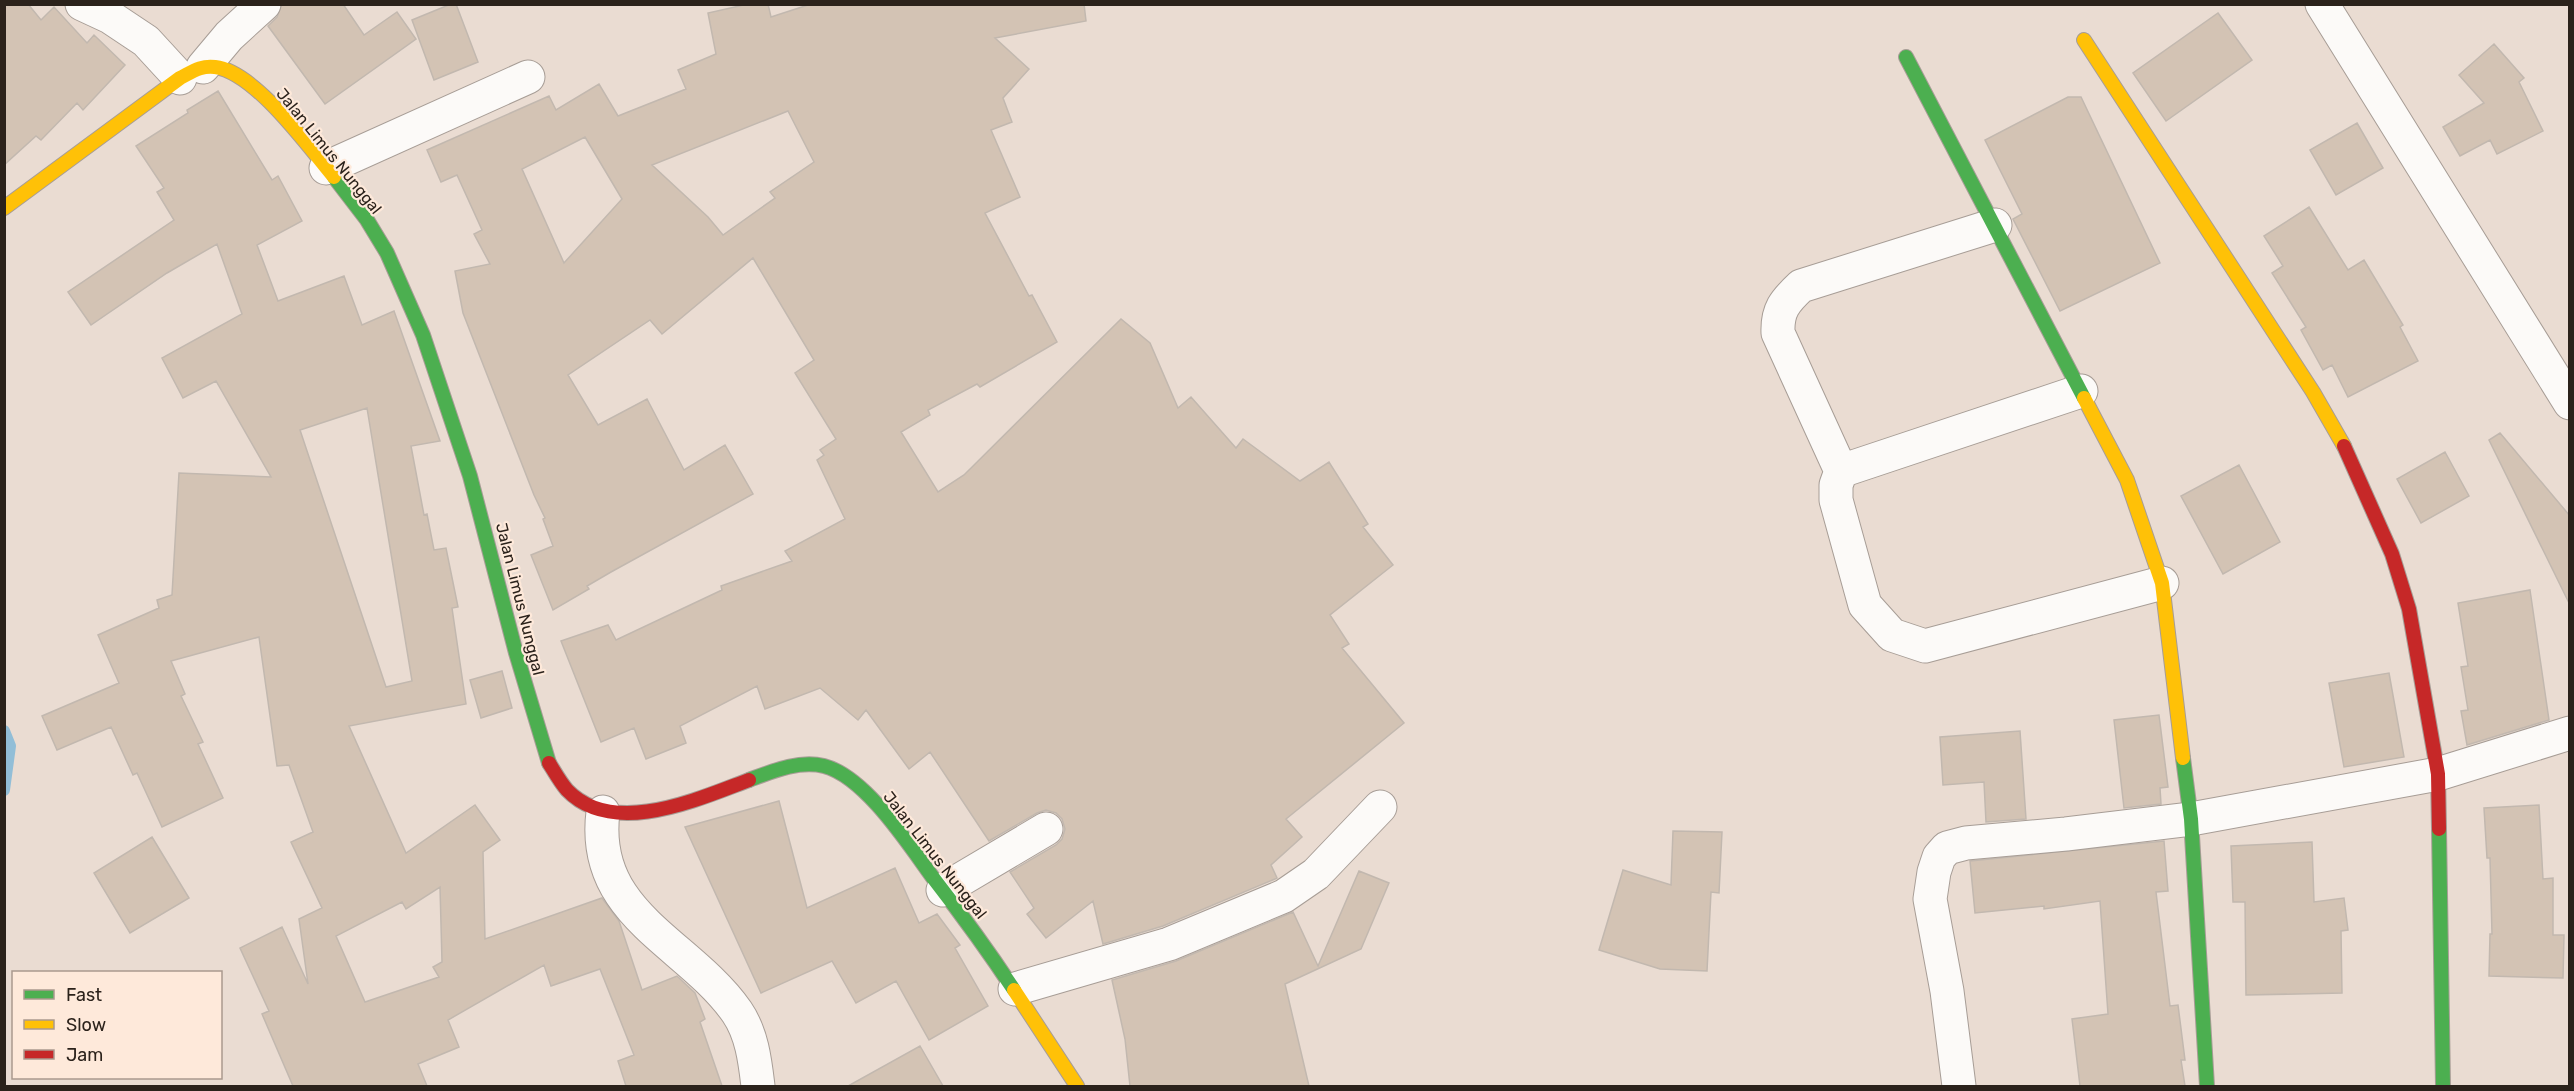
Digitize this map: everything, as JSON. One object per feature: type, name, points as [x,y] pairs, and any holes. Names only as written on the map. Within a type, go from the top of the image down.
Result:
[{"type":"street","points":[[82,4],[110,17],[191,72]]},
{"type":"street","points":[[4,208],[191,72],[264,4]]},
{"type":"street","points":[[2322,4],[2570,403]]},
{"type":"street","points":[[2084,40],[2313,392],[2340,438],[2392,554],[2409,609],[2438,774],[2444,1086]]},
{"type":"street","points":[[1906,57],[2127,480],[2162,583],[2191,819],[2207,1086]]},
{"type":"street","name":"Jalan Limus Nunggal","points":[[191,72],[222,69],[251,86],[269,101],[326,168],[375,232],[411,299],[476,491],[517,661],[548,762],[560,783],[587,806],[603,812],[642,813],[696,800],[787,766],[810,764],[826,767],[844,776],[864,791],[885,814],[943,890],[1016,989],[1077,1086]]},
{"type":"street","points":[[326,168],[528,77]]},
{"type":"street","points":[[1995,225],[1801,286],[1787,299],[1777,317],[1778,333],[1841,471],[1836,485],[1836,500],[1865,605],[1892,635],[1925,646],[2162,583]]},
{"type":"street","points":[[1841,471],[2081,391]]},
{"type":"street","points":[[1959,1086],[1947,992],[1930,899],[1939,857],[1947,848],[1966,843],[2191,819],[2438,774],[2570,733]]},
{"type":"street","points":[[1016,989],[1169,944],[1284,896],[1316,874],[1380,807]]},
{"type":"street","points":[[603,812],[601,841],[613,880],[637,917],[717,990],[736,1012],[748,1034],[758,1086]]},
{"type":"street","points":[[943,890],[1046,829]]},
{"type":"building","points":[[4,4],[28,4],[41,20],[54,7],[87,43],[94,35],[125,65],[83,110],[77,103],[41,140],[36,136],[4,165]]},
{"type":"building","points":[[282,4],[343,4],[364,35],[397,12],[416,39],[325,104],[268,26],[277,17]]},
{"type":"building","points":[[456,4],[478,62],[434,80],[412,20]]},
{"type":"building","points":[[748,4],[768,4],[771,17],[811,4],[1084,4],[1086,21],[995,38],[1029,69],[1003,98],[1012,122],[991,130],[1020,197],[985,213],[1029,296],[1032,295],[1057,342],[980,387],[977,384],[928,410],[930,415],[901,432],[938,492],[964,475],[1121,319],[1150,343],[1178,408],[1191,397],[1236,448],[1243,439],[1300,481],[1329,462],[1368,524],[1363,527],[1393,565],[1330,615],[1349,644],[1342,648],[1404,723],[1286,819],[1302,837],[1271,865],[1277,878],[1163,926],[1103,944],[1093,901],[1046,938],[1027,914],[1034,908],[1010,872],[1056,845],[1062,839],[1065,829],[1062,819],[1056,813],[1046,810],[989,841],[930,752],[909,769],[866,710],[858,720],[820,688],[765,709],[757,686],[680,726],[686,743],[646,759],[634,728],[601,742],[561,641],[608,625],[616,640],[722,590],[721,586],[792,561],[785,551],[845,519],[817,460],[824,455],[820,450],[836,439],[795,373],[814,360],[753,258],[662,334],[650,320],[568,375],[598,425],[647,399],[684,470],[725,445],[753,494],[611,572],[587,586],[589,589],[553,610],[531,555],[553,546],[543,519],[545,518],[463,313],[455,271],[490,264],[474,234],[482,230],[457,175],[441,182],[427,150],[549,96],[556,110],[599,84],[618,116],[686,89],[678,70],[716,54],[708,13]],"holes":[[[788,111],[814,162],[770,192],[775,198],[723,235],[708,217],[652,165]],[[585,137],[622,199],[564,263],[522,169]]]},
{"type":"building","points":[[2218,13],[2252,60],[2166,121],[2133,73]]},
{"type":"building","points":[[2494,44],[2524,78],[2519,82],[2543,131],[2497,154],[2490,140],[2460,156],[2443,127],[2484,103],[2459,75]]},
{"type":"building","points":[[218,91],[272,180],[278,176],[302,221],[257,245],[278,301],[344,276],[362,325],[394,311],[440,441],[411,446],[424,515],[427,514],[434,550],[446,548],[458,607],[452,608],[466,704],[349,726],[406,853],[475,805],[500,840],[483,852],[485,939],[602,898],[619,921],[642,990],[677,976],[695,993],[705,1019],[700,1022],[722,1086],[626,1086],[618,1061],[634,1055],[600,969],[551,986],[544,965],[448,1020],[459,1047],[418,1064],[427,1086],[293,1086],[262,1014],[269,1011],[240,948],[282,927],[308,984],[299,919],[322,908],[291,842],[313,832],[289,765],[277,766],[259,637],[171,661],[185,694],[181,696],[203,742],[198,744],[223,798],[162,827],[137,773],[133,775],[111,727],[57,750],[42,716],[119,683],[98,635],[159,608],[157,600],[172,595],[179,473],[271,477],[216,381],[183,398],[162,358],[242,314],[217,244],[167,273],[91,325],[68,292],[174,220],[157,192],[164,188],[136,146],[188,113],[187,110]],"holes":[[[367,408],[412,681],[386,687],[300,430]],[[440,887],[442,962],[433,967],[439,977],[365,1002],[336,936],[402,902],[406,909]]]},
{"type":"building","points":[[2068,97],[2081,97],[2160,263],[2060,311],[2013,219],[2022,214],[1985,140]]},
{"type":"building","points":[[2357,123],[2383,168],[2336,195],[2310,150]]},
{"type":"building","points":[[2309,207],[2348,270],[2364,260],[2403,325],[2400,327],[2418,361],[2348,397],[2332,365],[2323,370],[2301,330],[2306,327],[2272,273],[2283,266],[2264,236]]},
{"type":"building","points":[[2500,433],[2570,516],[2570,605],[2489,440]]},
{"type":"building","points":[[2445,452],[2469,496],[2421,523],[2397,479]]},
{"type":"building","points":[[2239,465],[2280,542],[2223,574],[2181,496]]},
{"type":"building","points":[[2530,590],[2549,720],[2467,745],[2461,711],[2468,710],[2461,667],[2468,666],[2458,603]]},
{"type":"building","points":[[502,671],[512,708],[481,718],[470,680]]},
{"type":"building","points":[[2389,673],[2404,757],[2344,767],[2329,683]]},
{"type":"building","points":[[2159,715],[2168,787],[2160,788],[2161,804],[2124,808],[2114,720]]},
{"type":"building","points":[[2020,731],[2026,819],[1986,822],[1984,782],[1943,785],[1940,737]]},
{"type":"building","points":[[779,801],[807,908],[895,868],[919,923],[937,914],[960,945],[955,948],[988,1006],[929,1040],[896,981],[856,1003],[832,961],[761,993],[685,827]]},
{"type":"building","points":[[2539,805],[2543,879],[2553,878],[2553,935],[2564,935],[2563,978],[2489,976],[2490,934],[2492,934],[2490,858],[2487,858],[2484,808]]},
{"type":"building","points":[[1673,831],[1722,832],[1719,893],[1711,892],[1707,971],[1660,969],[1599,950],[1623,870],[1671,885]]},
{"type":"building","points":[[152,837],[189,898],[130,933],[94,873]]},
{"type":"building","points":[[2164,841],[2168,891],[2156,892],[2170,1006],[2178,1005],[2185,1060],[2181,1060],[2185,1086],[2080,1086],[2072,1019],[2108,1014],[2100,901],[2044,909],[2044,906],[1975,913],[1970,861]]},
{"type":"building","points":[[2312,842],[2314,902],[2344,898],[2348,930],[2341,931],[2342,993],[2246,995],[2245,902],[2233,902],[2231,846]]},
{"type":"building","points":[[1359,871],[1389,883],[1361,949],[1285,984],[1309,1086],[1130,1086],[1125,1039],[1112,980],[1176,961],[1293,912],[1318,966]]},
{"type":"building","points":[[920,1046],[943,1086],[848,1086]]},
{"type":"waterway","points":[[4,731],[10,746],[4,790]]},
{"type":"traffic: fast","points":[[1906,57],[2084,398]]},
{"type":"traffic: fast","points":[[334,177],[367,220],[387,253],[423,335],[470,476],[516,653],[549,763]]},
{"type":"traffic: fast","points":[[2183,758],[2191,819],[2207,1086]]},
{"type":"traffic: fast","points":[[749,780],[786,767],[805,764],[824,766],[840,773],[855,784],[871,798],[899,831],[1014,990]]},
{"type":"traffic: fast","points":[[2439,829],[2443,1086]]},
{"type":"traffic: slow","points":[[2084,40],[2313,392],[2344,446]]},
{"type":"traffic: slow","points":[[4,208],[180,78],[205,67],[215,67],[231,72],[247,82],[280,112],[334,177]]},
{"type":"traffic: slow","points":[[2084,398],[2127,480],[2162,583],[2183,758]]},
{"type":"traffic: slow","points":[[1014,990],[1077,1086]]},
{"type":"traffic: jam","points":[[2344,446],[2392,554],[2409,609],[2438,774],[2439,829]]},
{"type":"traffic: jam","points":[[549,763],[567,790],[586,804],[608,811],[631,813],[681,804],[749,780]]}]
